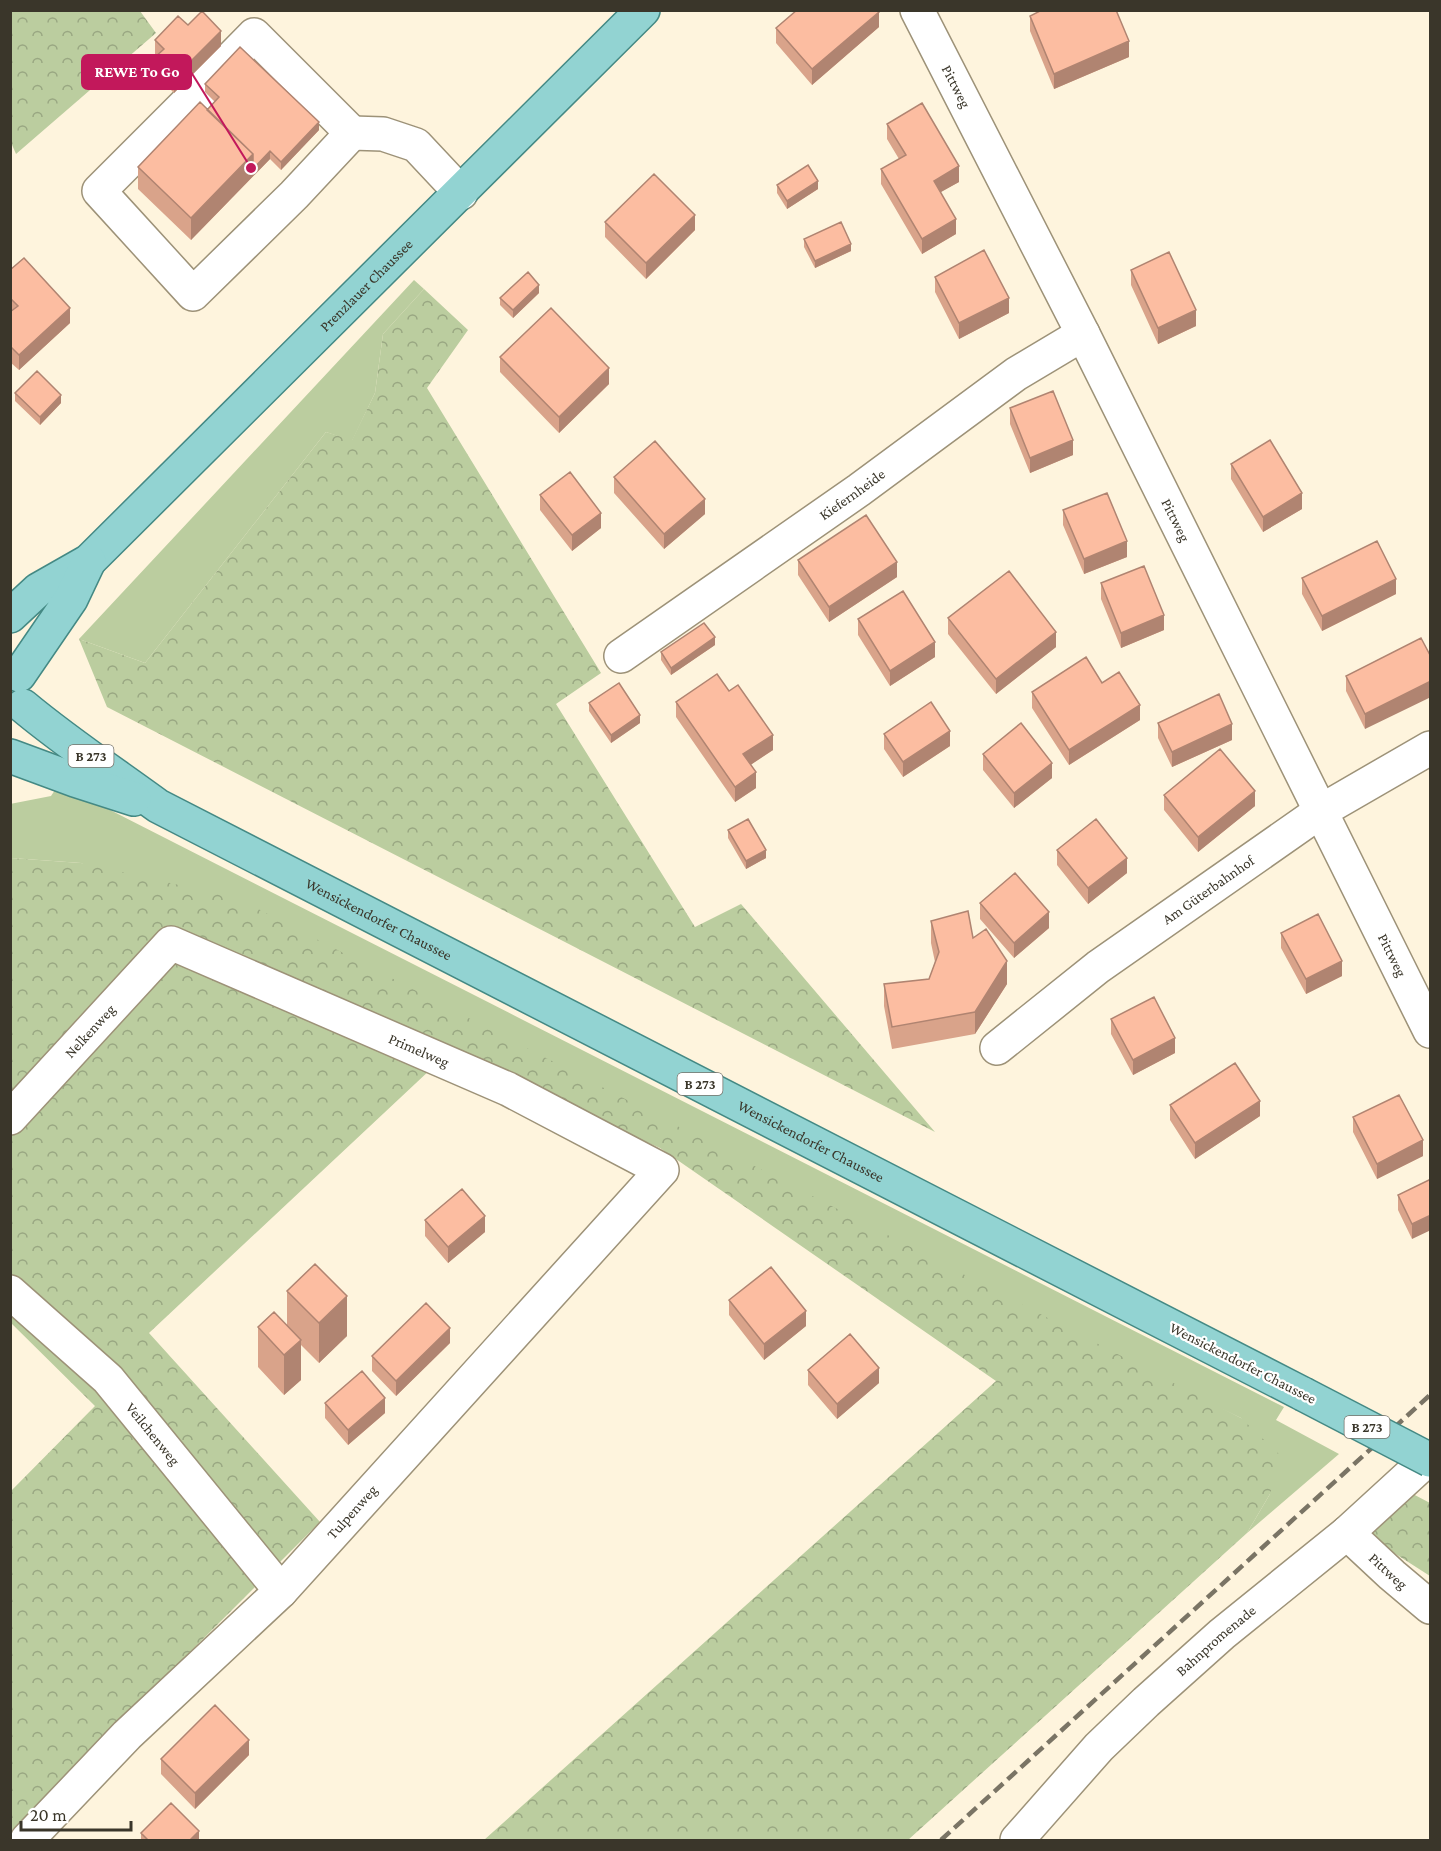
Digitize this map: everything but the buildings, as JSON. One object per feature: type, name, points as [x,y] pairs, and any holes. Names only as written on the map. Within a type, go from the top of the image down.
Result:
[{"type":"main road","name":"Prenzlauer Chaussee","points":[[10,616],[38,590],[89,561],[644,10]]},
{"type":"main road","name":"Prenzlauer Chaussee","points":[[10,739],[19,724],[18,680],[71,599],[89,561]]},
{"type":"main road","name":"Wensickendorfer Chaussee","points":[[18,680],[61,737],[82,749],[158,806],[1431,1459]]},
{"type":"main road","name":"Wensickendorfer Chaussee","points":[[10,756],[75,780],[158,806]]},
{"type":"street","name":"Pittweg","points":[[917,10],[1083,334],[1431,1030]]},
{"type":"street","points":[[352,133],[294,195],[193,294],[99,191],[203,104],[254,35],[352,133],[383,134],[416,145],[461,193]]},
{"type":"street","name":"Kiefernheide","points":[[621,656],[859,490],[1016,374],[1083,334]]},
{"type":"street","name":"Am Güterbahnhof","points":[[997,1048],[1098,967],[1321,811],[1431,748]]},
{"type":"street","name":"Nelkenweg","points":[[10,1118],[171,943]]},
{"type":"street","name":"Primelweg","points":[[171,943],[508,1089],[662,1170]]},
{"type":"street","name":"Tulpenweg","points":[[27,1840],[127,1735],[281,1591],[662,1170]]},
{"type":"street","name":"Veilchenweg","points":[[10,1292],[108,1379],[281,1591]]},
{"type":"street","name":"Bahnpromenade","points":[[1017,1840],[1099,1747],[1146,1702],[1222,1634],[1347,1533],[1431,1459]]},
{"type":"street","name":"Pittweg","points":[[1347,1533],[1431,1608]]},
{"type":"green space","points":[[10,11],[140,11],[156,33],[16,154],[10,140]]},
{"type":"green space","points":[[414,280],[424,289],[383,334],[375,393],[352,441],[326,432],[145,663],[79,639]]},
{"type":"green space","points":[[424,289],[468,330],[427,388],[601,673],[556,704],[695,927],[741,904],[935,1132],[107,707],[79,639],[145,663],[326,432],[352,440],[375,393],[383,334]]},
{"type":"green space","points":[[59,784],[1284,1407],[1276,1420],[1339,1454],[1247,1533],[1270,1494],[1241,1418],[81,863],[11,858],[10,804],[51,796]]},
{"type":"green space","points":[[11,858],[81,863],[237,898],[1241,1418],[1281,1456],[1270,1494],[1247,1533],[908,1840],[484,1840],[996,1381],[660,1148],[447,1054],[149,1333],[320,1522],[11,1831],[11,1491],[95,1406],[11,1323]]},
{"type":"green space","points":[[1411,1493],[1430,1503],[1430,1576],[1366,1535]]},
{"type":"railway","points":[[941,1840],[1430,1395]]},
{"type":"place","name":"REWE To Go","points":[[251,168]]}]
